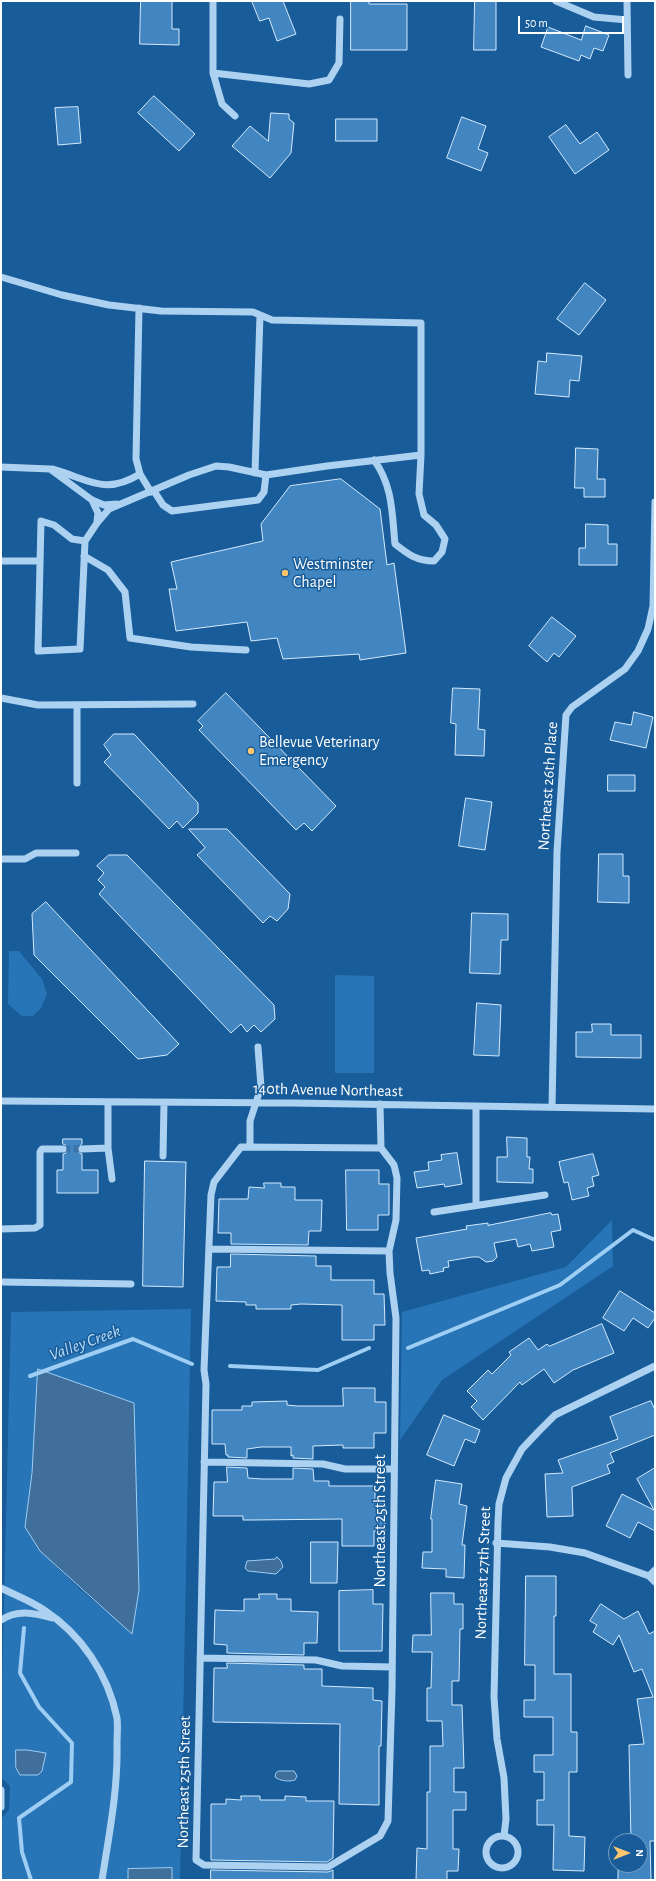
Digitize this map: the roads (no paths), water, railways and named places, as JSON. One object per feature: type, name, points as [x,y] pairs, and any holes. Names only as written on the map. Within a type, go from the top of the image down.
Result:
[{"type":"street","points":[[213,1],[213,73],[217,93],[222,104],[235,116]]},
{"type":"street","points":[[556,1],[594,17],[627,20]]},
{"type":"street","points":[[627,1],[628,75]]},
{"type":"street","points":[[213,73],[309,84],[329,80],[339,63],[340,20]]},
{"type":"street","points":[[1,277],[62,295],[109,305],[161,311],[253,312],[272,320],[421,323],[421,455],[419,494],[424,515],[436,525],[445,539],[442,552],[434,561],[422,561],[408,554],[395,544],[389,492],[383,473],[374,460]]},
{"type":"street","points":[[139,308],[136,459],[140,474],[152,491],[163,505],[172,511],[258,500],[264,492],[266,476]]},
{"type":"street","points":[[255,473],[260,315]]},
{"type":"street","points":[[85,541],[72,539],[54,525],[41,521],[38,651],[80,649],[85,541],[97,522],[109,510],[189,474],[216,466],[229,467],[266,476],[326,466],[421,455]]},
{"type":"street","points":[[1,467],[50,469],[71,474],[95,484],[111,486],[131,480],[140,474]]},
{"type":"street","points":[[50,469],[92,500],[104,505],[123,504]]},
{"type":"street","points":[[92,500],[98,512],[97,522]]},
{"type":"street","name":"Northeast 26th Place","points":[[552,1108],[557,852],[566,715],[572,707],[624,669],[638,651],[648,629],[654,606],[655,502]]},
{"type":"street","points":[[84,556],[108,570],[125,592],[130,638],[191,647],[246,650]]},
{"type":"street","points":[[1,561],[40,562]]},
{"type":"street","points":[[1,698],[38,705],[193,704]]},
{"type":"street","points":[[77,705],[77,783]]},
{"type":"street","points":[[1,859],[25,859],[36,853],[76,853]]},
{"type":"street","points":[[258,1047],[261,1087],[250,1122],[250,1147],[381,1148],[380,1104]]},
{"type":"street","name":"140th Avenue Northeast","points":[[1,1101],[655,1108]]},
{"type":"street","points":[[108,1102],[108,1148],[112,1179]]},
{"type":"street","points":[[163,1156],[164,1102]]},
{"type":"street","points":[[476,1107],[476,1205]]},
{"type":"street","name":"Northeast 25th Street","points":[[250,1147],[241,1147],[214,1182],[210,1195],[204,1349],[206,1384],[196,1860],[204,1865],[328,1867],[380,1836],[388,1821],[392,1667],[396,1318],[390,1273],[389,1251],[396,1220],[397,1178],[394,1165],[381,1148]]},
{"type":"street","points":[[82,1149],[108,1148]]},
{"type":"street","points":[[1,1229],[35,1228],[40,1225],[40,1152],[42,1149],[63,1149]]},
{"type":"street","points":[[434,1212],[545,1195]]},
{"type":"street","points":[[209,1249],[389,1251]]},
{"type":"street","points":[[1,1282],[131,1284]]},
{"type":"street","name":"Northeast 27th Street","points":[[504,1836],[506,1820],[504,1778],[497,1739],[494,1697],[496,1543],[499,1504],[506,1478],[522,1449],[555,1415],[655,1366]]},
{"type":"street","points":[[204,1462],[323,1464],[345,1469],[394,1469]]},
{"type":"street","points":[[496,1543],[550,1547],[585,1553],[648,1576],[655,1582]]},
{"type":"street","points":[[648,1576],[655,1570]]},
{"type":"street","points":[[1,1588],[44,1609],[76,1637],[96,1663],[110,1691],[117,1719],[118,1753],[115,1793],[102,1880]]},
{"type":"street","points":[[1,1620],[10,1615],[30,1612],[56,1619]]},
{"type":"street","points":[[200,1658],[316,1660],[342,1666],[392,1667]]},
{"type":"street","points":[[1,1790],[1,1807]]},
{"type":"street","points":[[504,1836],[514,1841],[518,1851],[518,1857],[511,1866],[500,1868],[490,1863],[486,1853],[489,1842],[493,1838],[504,1836]]},
{"type":"waterway","points":[[408,1348],[560,1285],[633,1230],[655,1240]]},
{"type":"waterway","name":"Valley Creek","points":[[30,1376],[133,1339],[192,1364]]},
{"type":"waterway","points":[[230,1366],[318,1370],[369,1348]]},
{"type":"waterway","points":[[24,1628],[20,1673],[39,1707],[72,1743],[71,1782],[19,1818],[22,1852],[31,1880]]},
{"type":"tunnel","points":[[63,1149],[82,1149]]},
{"type":"place","name":"Westminster Chapel","points":[[285,573]]},
{"type":"place","name":"Bellevue Veterinary Emergency","points":[[251,751]]}]
